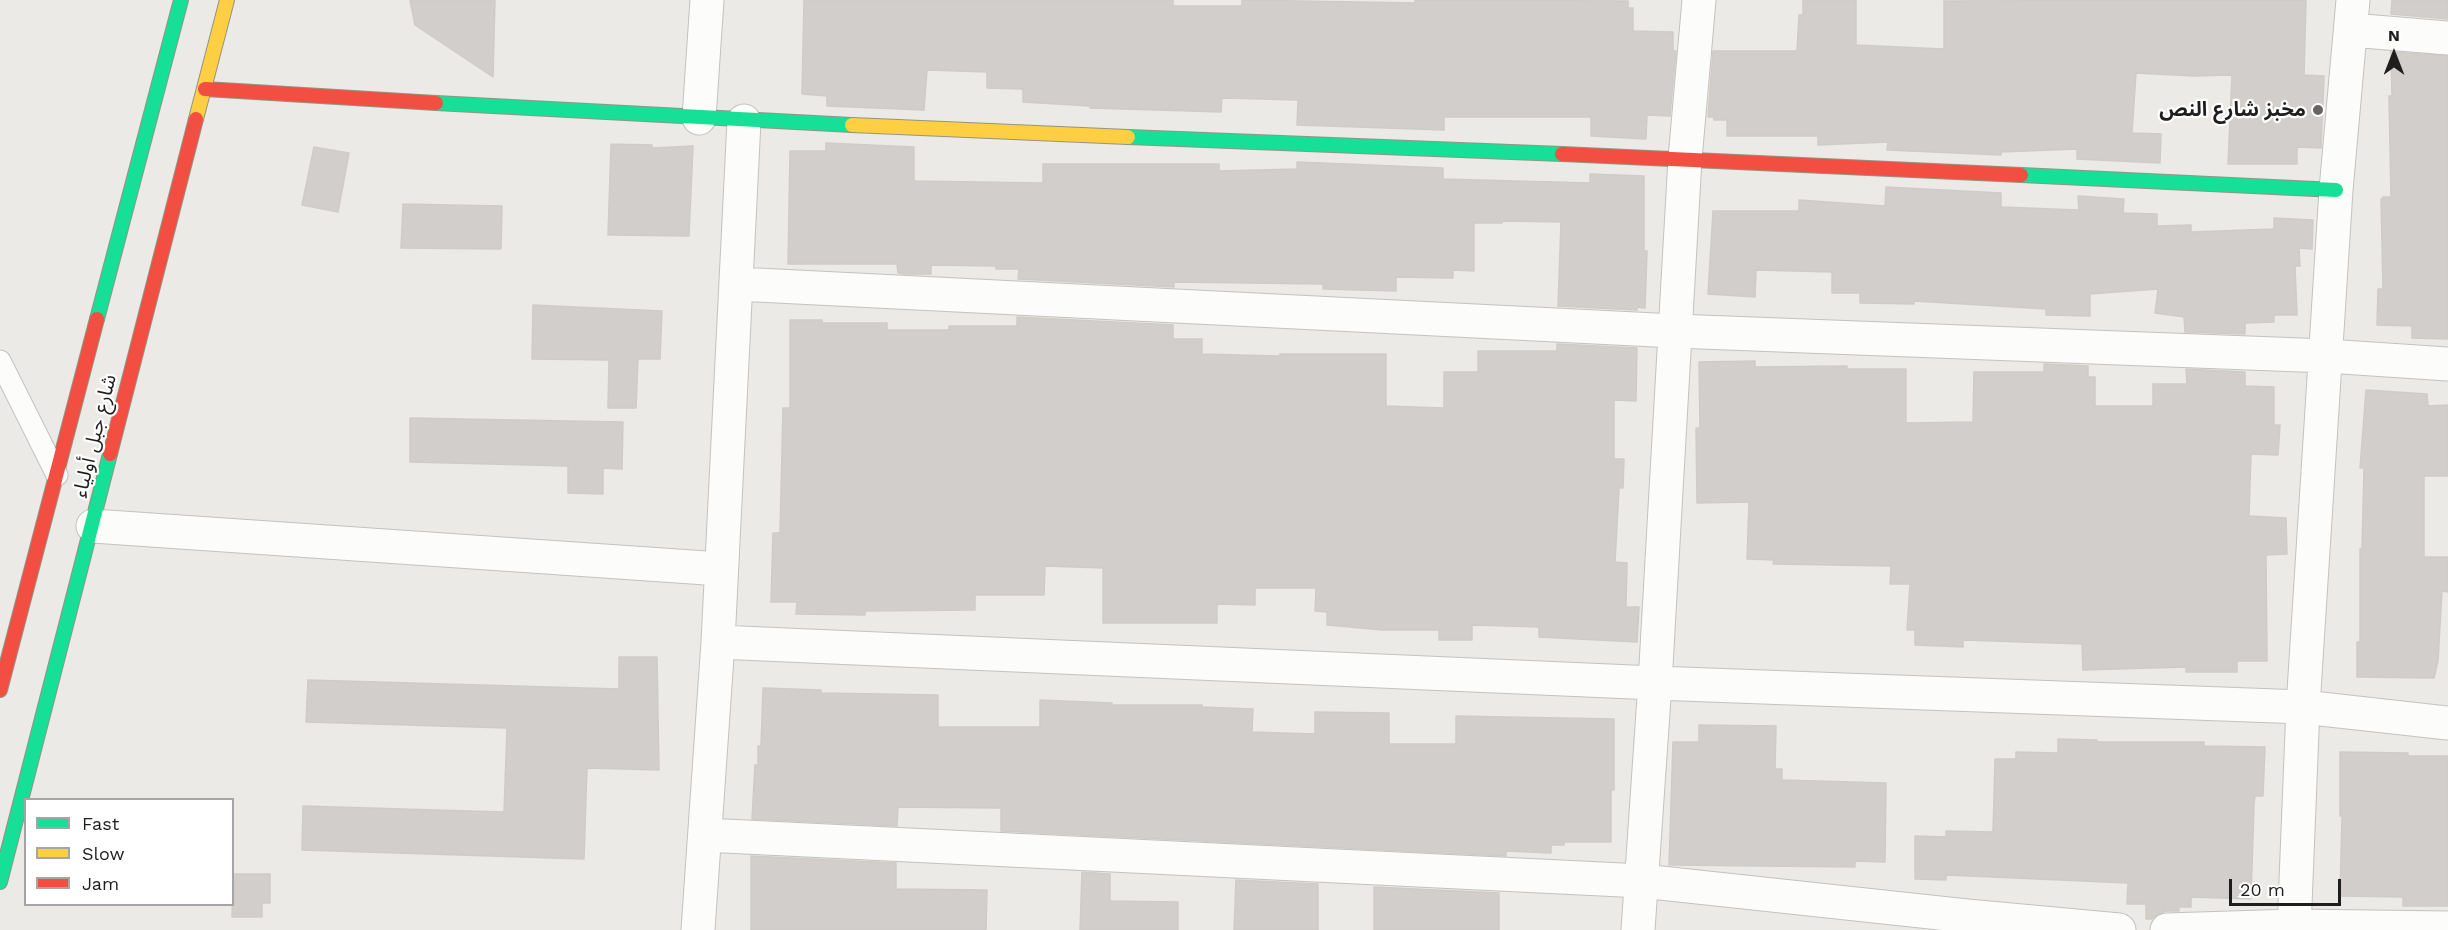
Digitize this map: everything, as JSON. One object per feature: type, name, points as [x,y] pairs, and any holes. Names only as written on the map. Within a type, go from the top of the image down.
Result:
[{"type":"street","name":"شارع جبل أولياء","points":[[0,690],[181,0]]},
{"type":"street","name":"شارع جبل أولياء","points":[[0,882],[227,0]]},
{"type":"street","points":[[699,118],[707,0]]},
{"type":"street","points":[[1638,930],[1655,683],[1685,159],[1699,0]]},
{"type":"street","points":[[2294,928],[2302,707],[2327,356],[2336,190],[2352,15],[2448,38]]},
{"type":"street","points":[[205,89],[744,121],[1685,159],[2336,190]]},
{"type":"street","points":[[698,930],[717,642],[744,121]]},
{"type":"street","points":[[737,284],[1675,331],[2327,356],[2448,364]]},
{"type":"street","points":[[93,526],[721,568]]},
{"type":"street","points":[[717,642],[1655,683],[2302,707],[2448,723]]},
{"type":"street","points":[[705,835],[1642,881],[1955,915],[2119,930]]},
{"type":"street","points":[[2167,930],[2448,928]]},
{"type":"lane","points":[[3,371],[57,475]]},
{"type":"building","points":[[410,0],[495,0],[493,77],[415,25]]},
{"type":"building","points":[[804,0],[1173,0],[1173,6],[1242,6],[1242,0],[1415,3],[1415,0],[1628,1],[1628,8],[1633,8],[1633,31],[1673,32],[1673,51],[1676,51],[1670,116],[1647,115],[1646,139],[1591,136],[1591,117],[1444,117],[1444,130],[1297,125],[1298,100],[1222,98],[1221,112],[1090,108],[1090,106],[1023,102],[1023,89],[987,88],[987,72],[927,70],[924,110],[827,106],[827,96],[802,94]]},
{"type":"building","points":[[1803,0],[1856,0],[1856,45],[1944,49],[1944,1],[2306,0],[2304,75],[2324,76],[2321,148],[2297,147],[2297,164],[2228,164],[2232,75],[2136,73],[2132,133],[2161,134],[2160,163],[2077,159],[2077,149],[2001,152],[2001,155],[1887,150],[1888,142],[1818,145],[1818,136],[1727,136],[1727,120],[1714,120],[1714,117],[1708,117],[1713,51],[1797,51],[1799,15],[1803,15]]},
{"type":"building","points":[[2392,0],[2448,0],[2448,19],[2391,14]]},
{"type":"building","points":[[2391,52],[2448,56],[2448,339],[2412,338],[2412,326],[2377,325],[2378,289],[2383,289],[2381,199],[2391,197],[2389,96],[2392,96]]},
{"type":"building","points":[[826,143],[914,147],[914,181],[1043,183],[1043,164],[1219,164],[1219,171],[1297,169],[1297,162],[1443,168],[1443,179],[1590,183],[1590,174],[1644,176],[1644,251],[1647,251],[1645,308],[1637,307],[1637,310],[1558,306],[1561,222],[1474,223],[1474,271],[1453,270],[1453,278],[1396,277],[1396,291],[1323,289],[1323,284],[1174,282],[1174,287],[1018,279],[1019,269],[996,269],[996,266],[931,265],[931,274],[905,274],[898,273],[897,264],[788,264],[790,151],[826,151]]},
{"type":"building","points":[[611,144],[652,145],[652,148],[693,146],[689,236],[608,235]]},
{"type":"building","points":[[314,147],[349,153],[338,212],[302,205]]},
{"type":"building","points":[[1886,187],[2001,193],[2001,207],[2079,210],[2078,196],[2124,199],[2123,213],[2157,214],[2157,226],[2191,225],[2191,232],[2274,229],[2274,218],[2313,220],[2312,249],[2299,248],[2300,266],[2295,266],[2297,315],[2274,315],[2274,322],[2245,323],[2245,334],[2185,332],[2184,317],[2155,313],[2158,289],[2090,294],[2090,316],[2046,315],[2046,309],[1914,301],[1914,304],[1860,303],[1860,293],[1832,293],[1832,272],[1756,270],[1755,297],[1708,294],[1713,211],[1799,211],[1799,200],[1885,206]]},
{"type":"building","points":[[403,204],[502,206],[501,249],[401,248]]},
{"type":"building","points":[[533,305],[662,311],[660,359],[638,359],[636,408],[608,408],[609,360],[532,359]]},
{"type":"building","points":[[1017,317],[1173,325],[1173,339],[1202,339],[1202,354],[1280,356],[1280,354],[1386,354],[1386,406],[1444,408],[1444,372],[1478,372],[1478,351],[1557,351],[1557,344],[1637,348],[1636,401],[1614,400],[1614,459],[1624,459],[1623,488],[1619,488],[1615,562],[1627,563],[1626,607],[1639,607],[1637,642],[1539,637],[1539,627],[1472,625],[1472,640],[1439,640],[1439,630],[1383,630],[1327,625],[1327,612],[1315,611],[1316,588],[1255,588],[1255,605],[1217,604],[1217,623],[1103,623],[1103,568],[1045,566],[1044,595],[975,595],[975,610],[865,611],[865,615],[796,614],[797,602],[771,602],[773,533],[780,533],[783,408],[790,408],[790,320],[822,320],[822,323],[887,323],[887,330],[949,330],[949,326],[1017,326]]},
{"type":"building","points":[[1755,361],[1755,367],[1847,366],[1847,369],[1906,369],[1906,423],[1973,422],[1974,372],[2044,372],[2044,364],[2088,366],[2088,377],[2095,377],[2095,406],[2153,406],[2153,384],[2187,384],[2186,369],[2245,372],[2245,386],[2274,387],[2274,425],[2280,425],[2278,455],[2251,454],[2249,516],[2286,518],[2287,554],[2266,555],[2267,661],[2237,661],[2237,672],[2186,672],[2186,667],[2083,670],[2082,644],[1963,640],[1963,647],[1915,645],[1915,630],[1907,630],[1910,584],[1890,584],[1891,566],[1773,564],[1774,560],[1747,559],[1749,502],[1697,503],[1696,428],[1700,428],[1699,362]]},
{"type":"building","points":[[2366,390],[2427,394],[2428,406],[2448,405],[2448,476],[2424,476],[2424,557],[2448,557],[2448,592],[2442,591],[2438,661],[2434,678],[2357,677],[2357,642],[2360,642],[2360,549],[2362,549],[2364,468],[2360,468]]},
{"type":"building","points":[[410,418],[623,422],[622,469],[603,468],[603,494],[568,493],[568,466],[410,462]]},
{"type":"building","points":[[619,657],[657,657],[659,770],[587,768],[584,859],[302,850],[303,806],[504,812],[507,728],[306,722],[308,680],[619,689]]},
{"type":"building","points":[[763,688],[821,690],[821,693],[938,695],[938,727],[1040,727],[1040,700],[1112,703],[1112,705],[1202,705],[1202,707],[1253,709],[1252,732],[1315,734],[1315,712],[1389,713],[1389,744],[1456,744],[1456,716],[1614,719],[1611,842],[1564,842],[1564,845],[1551,845],[1551,853],[1506,851],[1506,856],[1001,831],[1001,808],[898,807],[897,826],[752,819],[755,765],[758,765],[758,746],[761,746]]},
{"type":"building","points":[[1699,725],[1776,726],[1775,769],[1782,769],[1782,780],[1886,783],[1885,862],[1855,861],[1855,867],[1669,865],[1673,742],[1699,742]]},
{"type":"building","points":[[2058,739],[2097,740],[2097,742],[2204,742],[2204,746],[2265,747],[2263,796],[2255,796],[2254,804],[2251,899],[2191,897],[2191,907],[2179,907],[2179,911],[2166,911],[2152,919],[2146,919],[2146,904],[2127,904],[2128,883],[1946,875],[1946,880],[1915,879],[1915,836],[1946,837],[1946,831],[1993,832],[1995,759],[2016,759],[2016,752],[2058,753]]},
{"type":"building","points":[[2340,752],[2448,756],[2448,906],[2403,906],[2403,897],[2340,896],[2342,816],[2340,816]]},
{"type":"building","points":[[751,856],[896,863],[896,889],[987,890],[986,930],[751,930]]},
{"type":"building","points":[[1082,872],[1110,874],[1110,901],[1178,902],[1178,930],[1080,930]]},
{"type":"building","points":[[234,874],[270,874],[270,903],[262,903],[262,917],[232,917]]},
{"type":"building","points":[[1236,880],[1318,884],[1318,930],[1234,930]]},
{"type":"building","points":[[1374,887],[1499,893],[1499,930],[1374,930]]},
{"type":"traffic: fast","points":[[97,319],[181,0]]},
{"type":"traffic: fast","points":[[436,103],[852,125]]},
{"type":"traffic: fast","points":[[1128,137],[1562,154]]},
{"type":"traffic: fast","points":[[2021,175],[2336,190]]},
{"type":"traffic: fast","points":[[0,882],[110,454]]},
{"type":"traffic: slow","points":[[196,119],[227,0]]},
{"type":"traffic: slow","points":[[852,125],[1128,137]]},
{"type":"traffic: jam","points":[[205,89],[436,103]]},
{"type":"traffic: jam","points":[[110,454],[196,119]]},
{"type":"traffic: jam","points":[[1562,154],[2021,175]]},
{"type":"traffic: jam","points":[[0,690],[97,319]]},
{"type":"place","name":"مخبز شارع النص","points":[[2318,110]]}]
